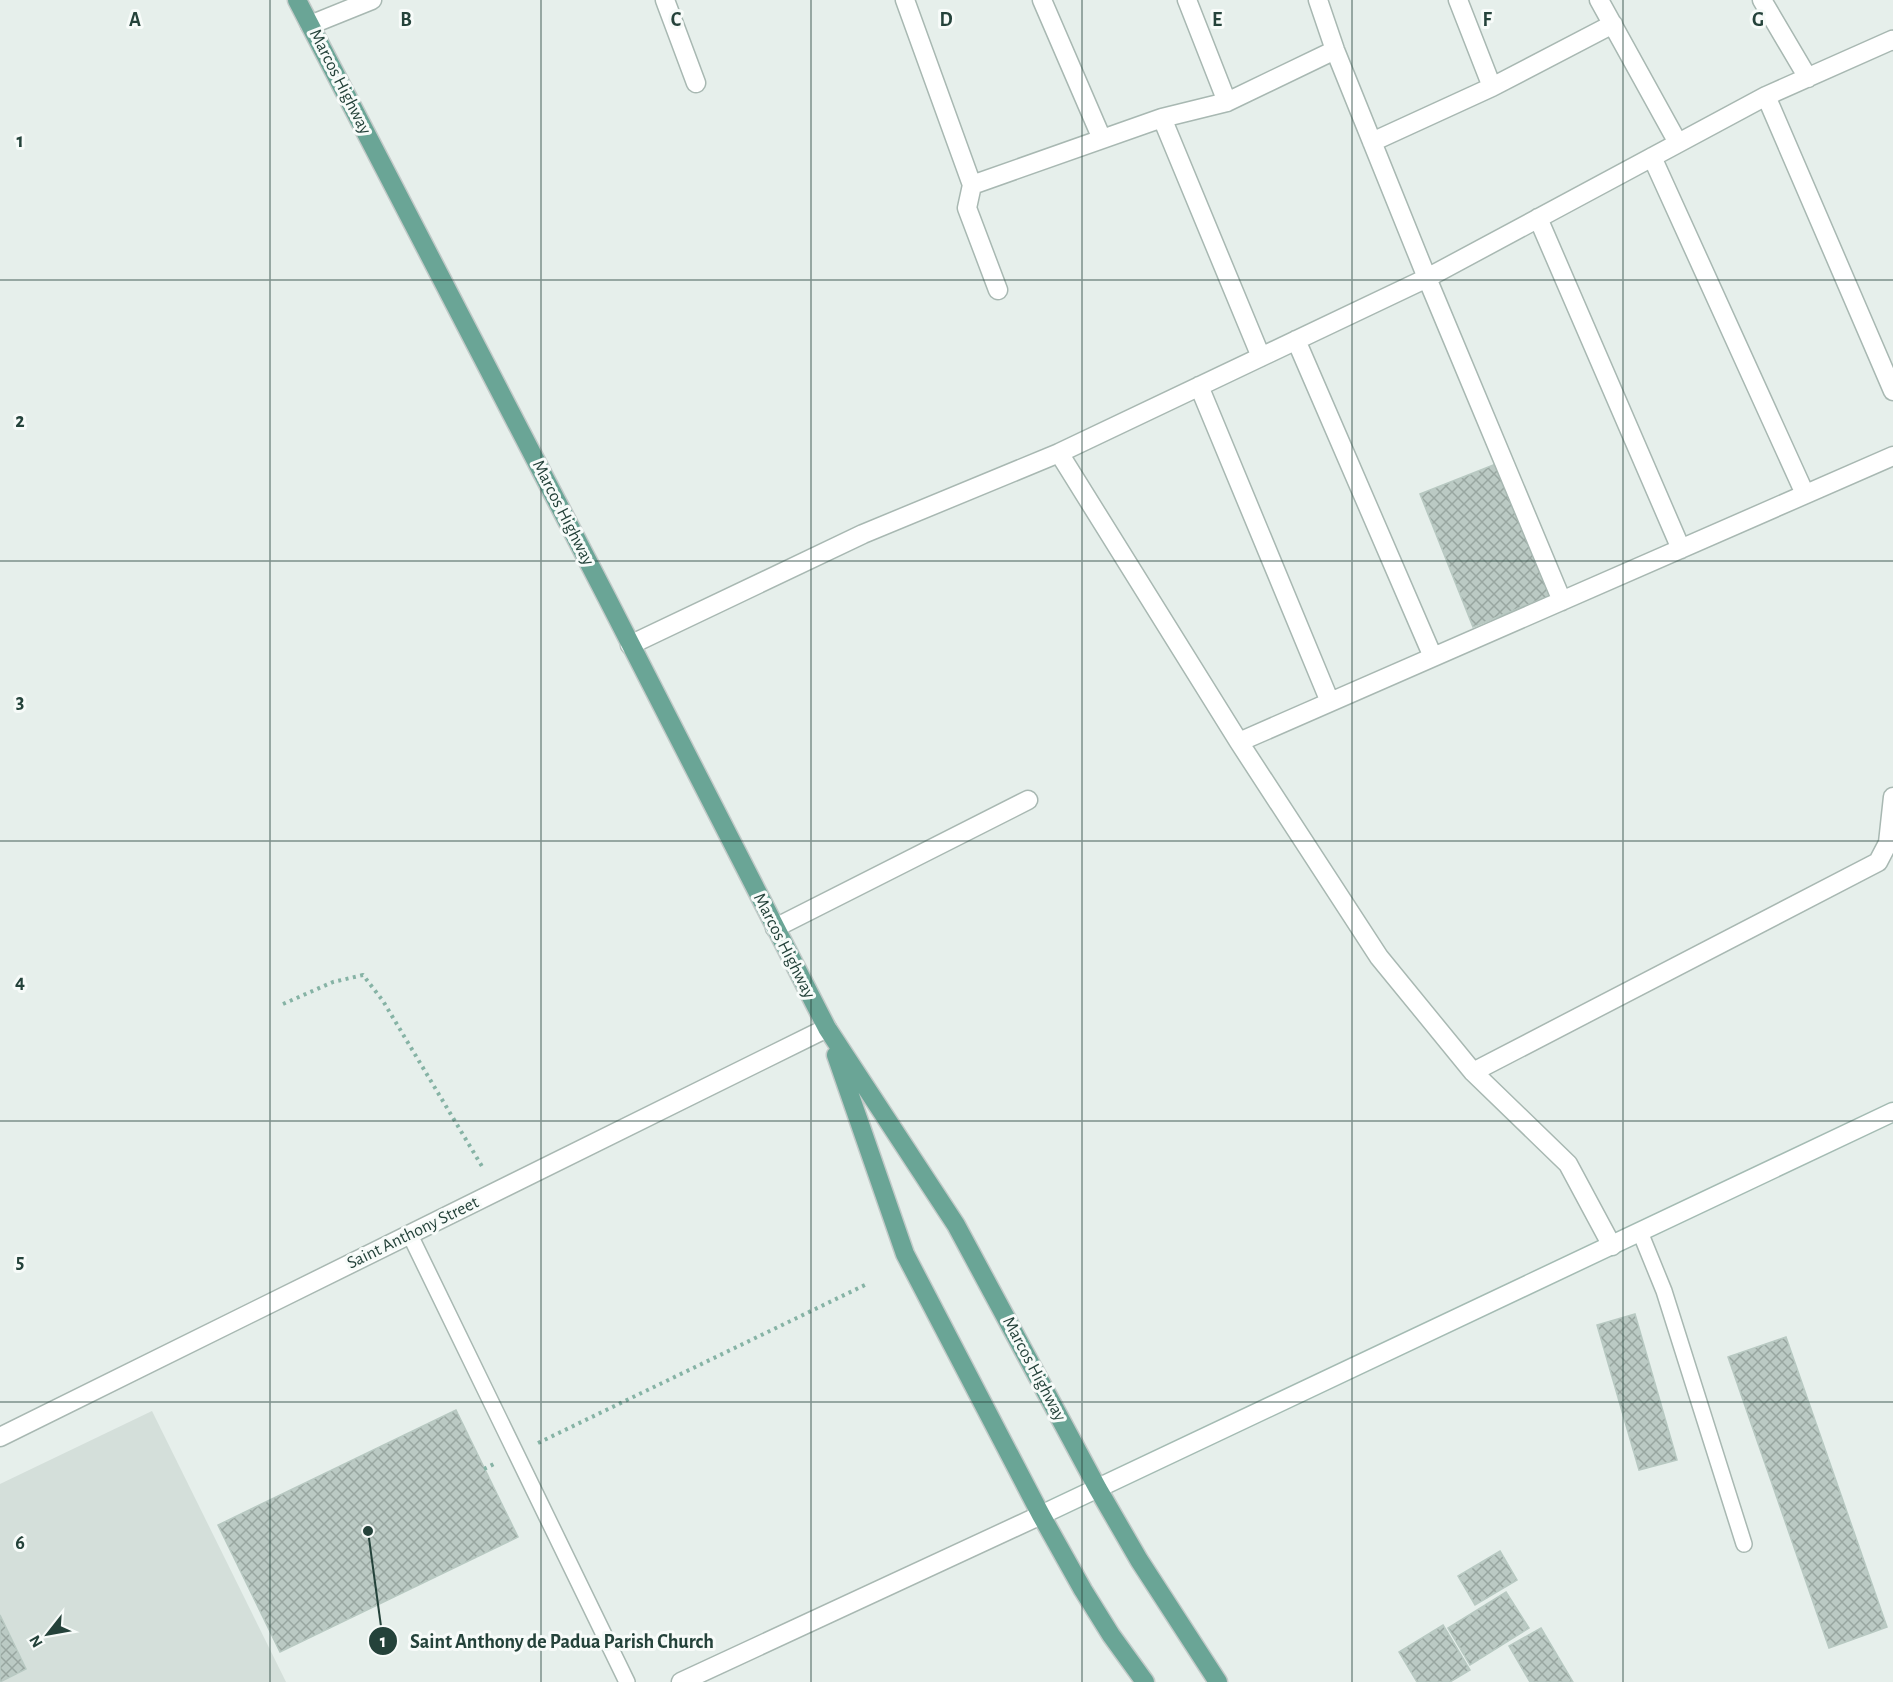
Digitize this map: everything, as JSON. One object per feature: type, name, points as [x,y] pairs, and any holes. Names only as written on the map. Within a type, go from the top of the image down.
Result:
[{"type":"main road","name":"Marcos Highway","points":[[297,0],[827,1028],[956,1225],[1098,1489],[1139,1560],[1218,1682]]},
{"type":"main road","name":"Marcos Highway","points":[[827,1028],[905,1254],[1041,1515],[1083,1590],[1111,1635],[1145,1682]]},
{"type":"street","points":[[310,25],[372,0]]},
{"type":"street","points":[[665,0],[696,83]]},
{"type":"street","points":[[905,0],[972,184],[967,208],[998,290]]},
{"type":"street","points":[[1042,0],[1102,139]]},
{"type":"street","points":[[1187,0],[1227,102]]},
{"type":"street","points":[[1317,0],[1427,278],[1562,601]]},
{"type":"street","points":[[1458,0],[1492,87]]},
{"type":"street","points":[[1599,0],[1678,142]]},
{"type":"street","points":[[1762,0],[1808,78]]},
{"type":"street","points":[[1372,142],[1492,87],[1613,24]]},
{"type":"street","points":[[630,645],[863,534],[1059,453],[1427,278],[1766,96],[1893,41]]},
{"type":"street","points":[[972,184],[1162,118],[1227,102],[1335,50]]},
{"type":"street","points":[[1766,96],[1893,391]]},
{"type":"street","points":[[1162,118],[1261,357]]},
{"type":"street","points":[[1652,157],[1805,494]]},
{"type":"street","points":[[1538,218],[1681,549]]},
{"type":"street","points":[[1296,340],[1433,657]]},
{"type":"street","points":[[1199,386],[1330,702]]},
{"type":"street","points":[[1059,453],[1239,742],[1379,957],[1473,1072],[1568,1164],[1612,1246]]},
{"type":"street","points":[[1239,742],[1893,456]]},
{"type":"street","points":[[1473,1072],[1878,862],[1888,843],[1893,797]]},
{"type":"street","points":[[775,928],[1028,800]]},
{"type":"street","name":"Saint Anthony Street","points":[[0,1437],[827,1028]]},
{"type":"street","points":[[681,1682],[1098,1489],[1893,1112]]},
{"type":"lane","points":[[1640,1232],[1664,1292],[1744,1544]]},
{"type":"lane","points":[[410,1235],[627,1682]]},
{"type":"path","points":[[283,1004],[333,982],[363,975],[383,1001],[497,1192]]},
{"type":"path","points":[[484,1468],[867,1284]]},
{"type":"shaded area","points":[[152,1411],[286,1682],[0,1682],[0,1484]]},
{"type":"building","points":[[1501,462],[1554,594],[1473,627],[1420,494]]},
{"type":"building","points":[[1635,1314],[1677,1460],[1639,1470],[1597,1325]]},
{"type":"building","points":[[1786,1337],[1887,1627],[1829,1648],[1728,1357]]},
{"type":"building","points":[[456,1410],[518,1537],[280,1652],[218,1525]]},
{"type":"building","points":[[1500,1551],[1517,1580],[1475,1605],[1458,1576]]},
{"type":"building","points":[[1506,1592],[1529,1628],[1470,1665],[1448,1628]]},
{"type":"building","points":[[0,1615],[26,1669],[0,1682]]},
{"type":"building","points":[[1443,1625],[1470,1670],[1450,1682],[1417,1682],[1399,1652]]},
{"type":"building","points":[[1541,1628],[1573,1682],[1530,1682],[1509,1646]]},
{"type":"place","name":"Saint Anthony de Padua Parish Church","points":[[368,1531]]}]
